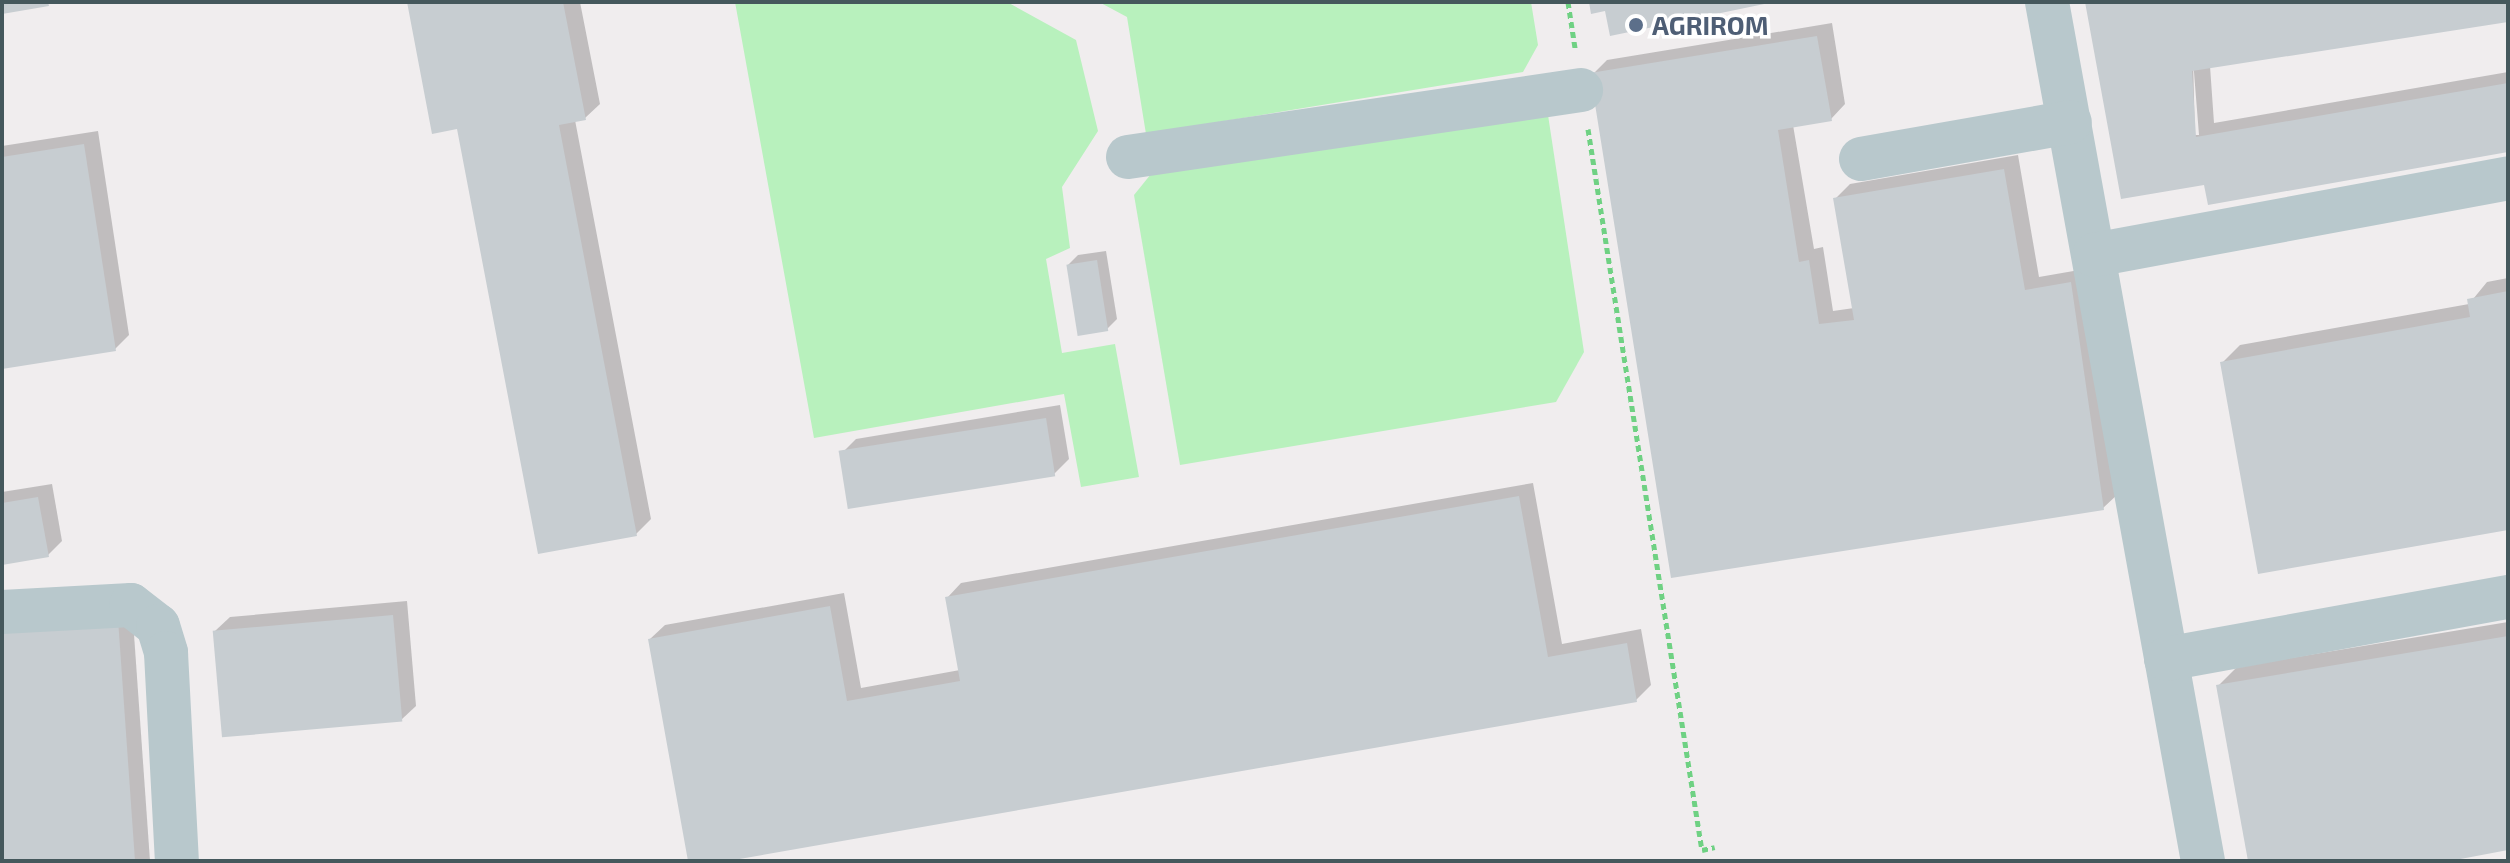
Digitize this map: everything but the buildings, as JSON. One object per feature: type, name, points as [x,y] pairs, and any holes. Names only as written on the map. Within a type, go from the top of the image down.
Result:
[{"type":"street","points":[[2047,2],[2203,861]]},
{"type":"street","points":[[1128,157],[1581,90]]},
{"type":"street","points":[[1861,159],[2070,122]]},
{"type":"street","points":[[2094,255],[2508,178]]},
{"type":"street","points":[[2166,659],[2508,597]]},
{"type":"street","points":[[2,612],[131,605],[158,626],[166,653],[177,861]]},
{"type":"path","points":[[1568,2],[1702,850],[1715,847]]},
{"type":"green space","points":[[735,2],[1007,2],[1076,40],[1098,131],[1062,187],[1070,248],[1046,259],[1062,353],[1115,344],[1139,477],[1081,487],[1064,394],[814,438]]},
{"type":"green space","points":[[1099,2],[1531,2],[1538,45],[1523,72],[1146,134],[1127,17]]},
{"type":"green space","points":[[1548,115],[1584,352],[1556,402],[1180,465],[1134,195],[1151,174]]},
{"type":"place","name":"AGRIROM","points":[[1636,25]]}]
